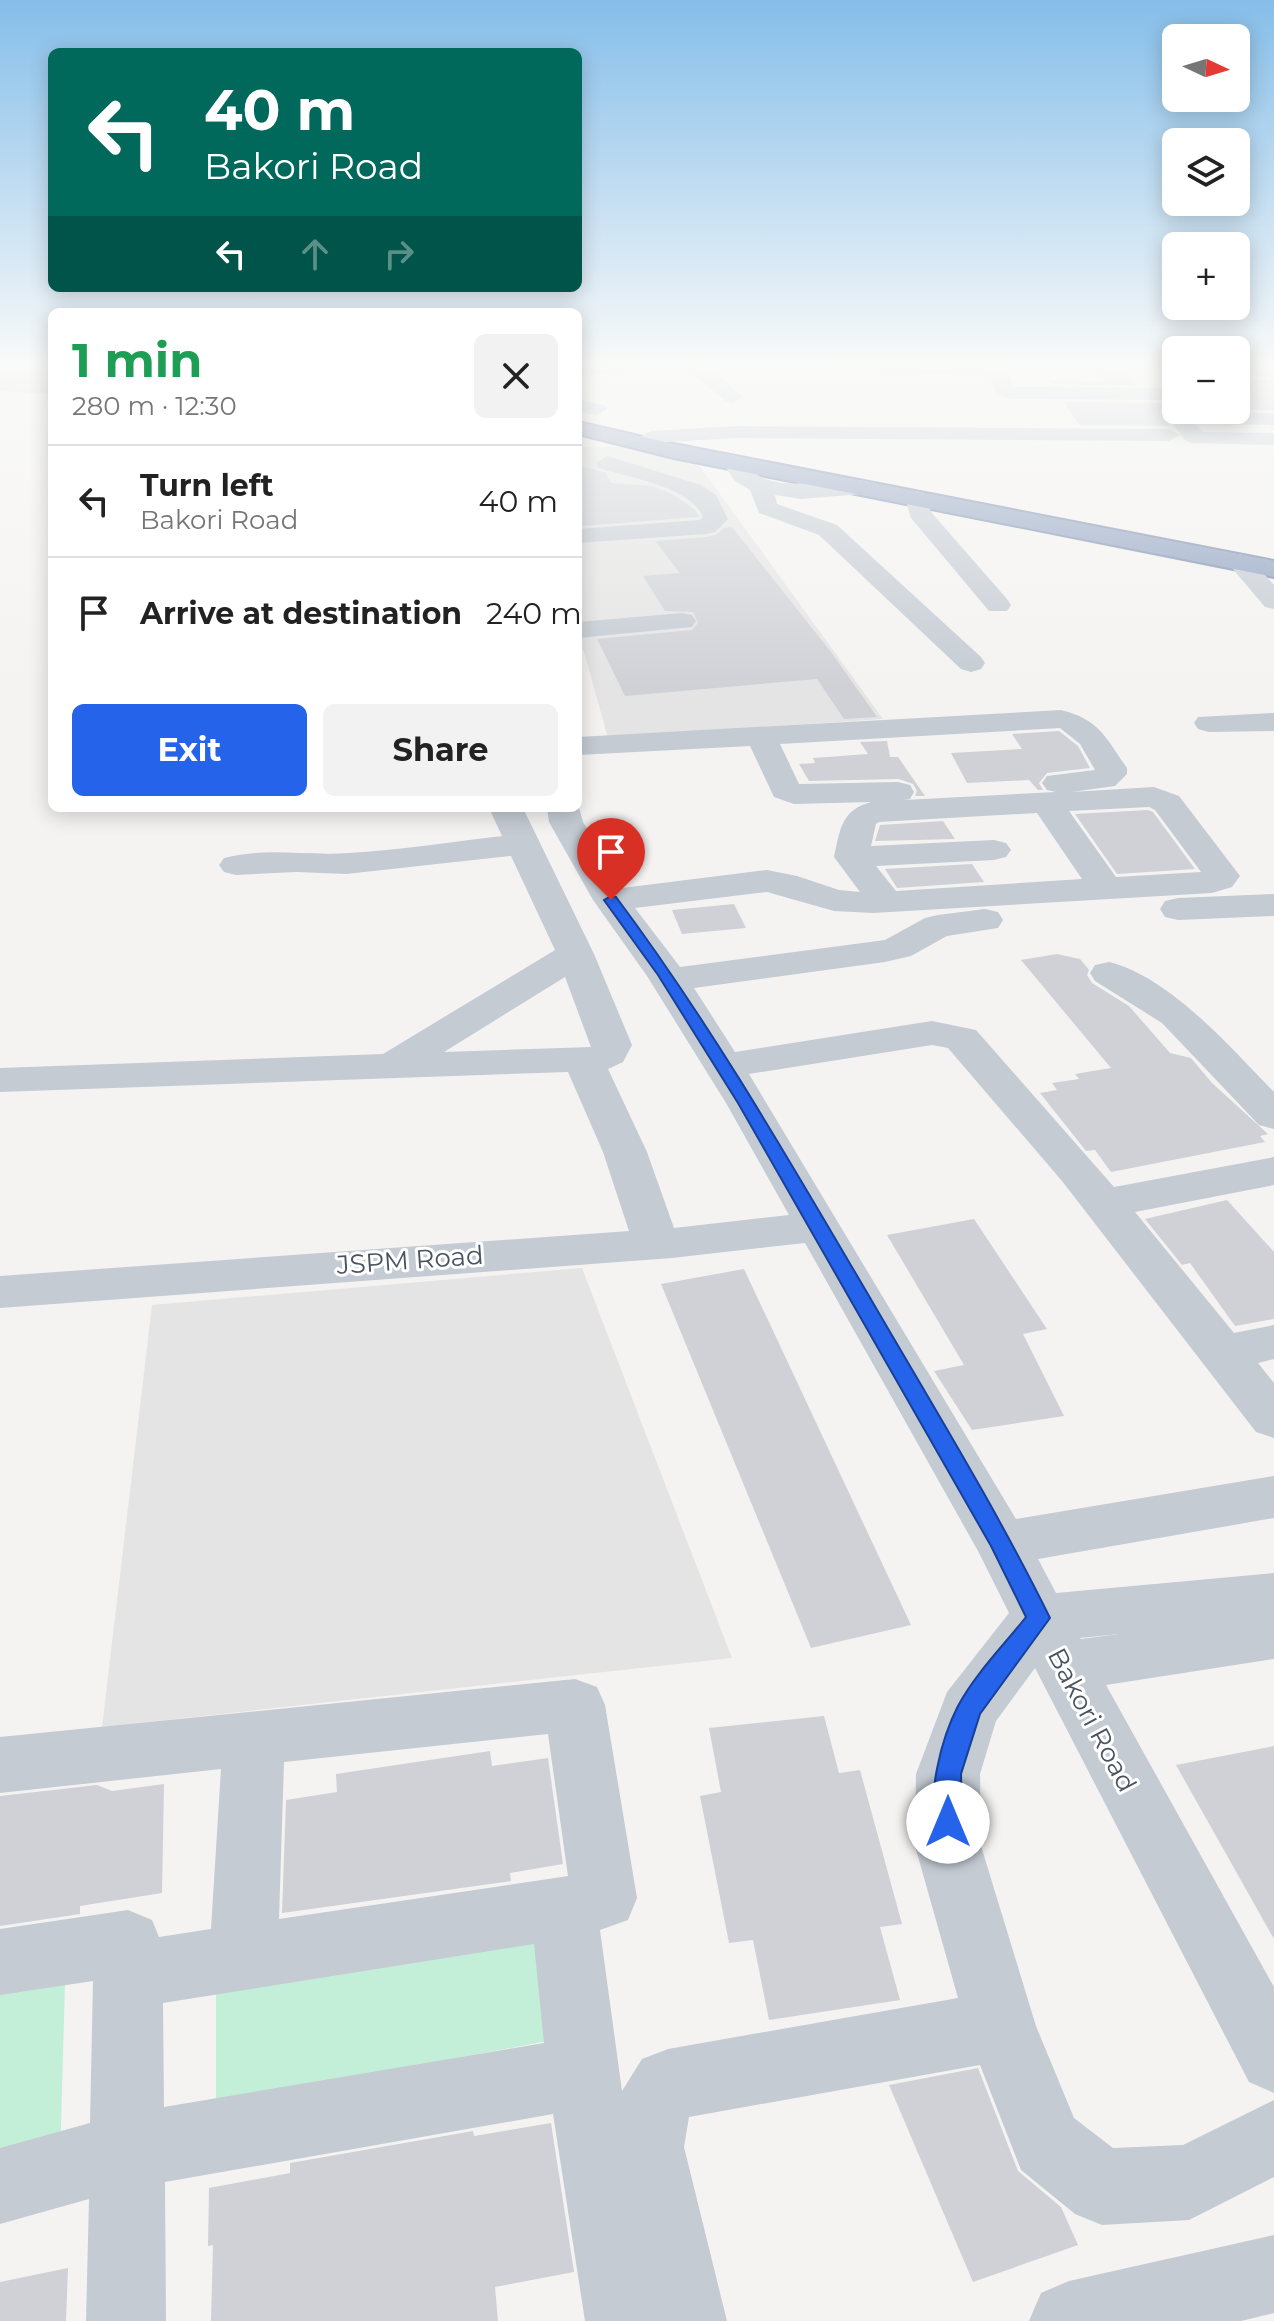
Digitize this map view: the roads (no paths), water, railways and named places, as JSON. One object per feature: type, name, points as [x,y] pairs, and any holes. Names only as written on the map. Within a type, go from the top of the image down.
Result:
[{"type":"highway","points":[[786,472],[1274,569]]},
{"type":"highway","points":[[828,472],[1274,561]]},
{"type":"street","points":[[582,536],[706,527],[716,519],[702,494],[636,472]]},
{"type":"street","points":[[740,472],[760,486],[801,492],[862,487]]},
{"type":"street","points":[[760,486],[767,508],[828,530],[971,663]]},
{"type":"street","points":[[917,498],[919,513],[998,605]]},
{"type":"street","points":[[1240,562],[1274,601]]},
{"type":"street","points":[[582,630],[682,621]]},
{"type":"street","points":[[582,746],[761,735],[1061,719],[1074,721],[1082,727],[1111,768],[1111,774],[1092,782],[806,795],[785,790],[761,735]]},
{"type":"street","points":[[1209,723],[1274,722]]},
{"type":"street","points":[[611,900],[767,881],[786,882],[831,899],[852,903],[1212,882],[1220,880],[1222,876],[1162,798],[1144,796],[864,815],[851,857]]},
{"type":"street","points":[[1046,802],[1106,888]]},
{"type":"street","points":[[969,806],[1019,894]]},
{"type":"street","points":[[0,1080],[600,1059],[609,1053],[612,1045],[575,954],[508,812]]},
{"type":"street","points":[[236,865],[296,862],[346,864],[525,850],[573,828]]},
{"type":"street","name":"Bakori Road","points":[[573,828],[611,900],[669,980],[747,1103],[1002,1543],[1051,1643],[1274,2057]]},
{"type":"street","points":[[851,857],[994,850]]},
{"type":"street","points":[[851,857],[886,902]]},
{"type":"street","points":[[669,980],[885,951],[898,948],[938,926],[955,922],[1274,905]]},
{"type":"street","points":[[391,1068],[575,954]]},
{"type":"street","points":[[1109,973],[1176,1015],[1274,1116]]},
{"type":"street","points":[[722,1066],[932,1033],[962,1039],[1104,1203],[1274,1419]]},
{"type":"street","points":[[584,1061],[625,1152],[657,1244]]},
{"type":"street","points":[[1104,1203],[1274,1171]]},
{"type":"street","name":"JSPM Road","points":[[0,1292],[657,1244],[819,1227]]},
{"type":"street","points":[[1223,1353],[1274,1342]]},
{"type":"street","points":[[1002,1543],[1274,1497]]},
{"type":"street","points":[[1274,1596],[1051,1643],[969,1710],[948,1774],[948,1846],[1001,2026],[1047,2144],[1102,2187],[1189,2182],[1274,2137]]},
{"type":"street","points":[[1051,1643],[1274,1635]]},
{"type":"street","points":[[0,1765],[575,1705],[604,1898],[564,1908],[126,1975]]},
{"type":"street","points":[[244,1957],[254,1738]]},
{"type":"street","points":[[564,1908],[583,2073],[625,2321]]},
{"type":"street","points":[[0,1962],[128,1943],[126,2321]]},
{"type":"street","points":[[687,2321],[647,2147],[651,2111],[668,2085],[1001,2026]]},
{"type":"street","points":[[0,2186],[126,2151],[583,2073]]},
{"type":"street","points":[[1078,2320],[1274,2274]]}]
